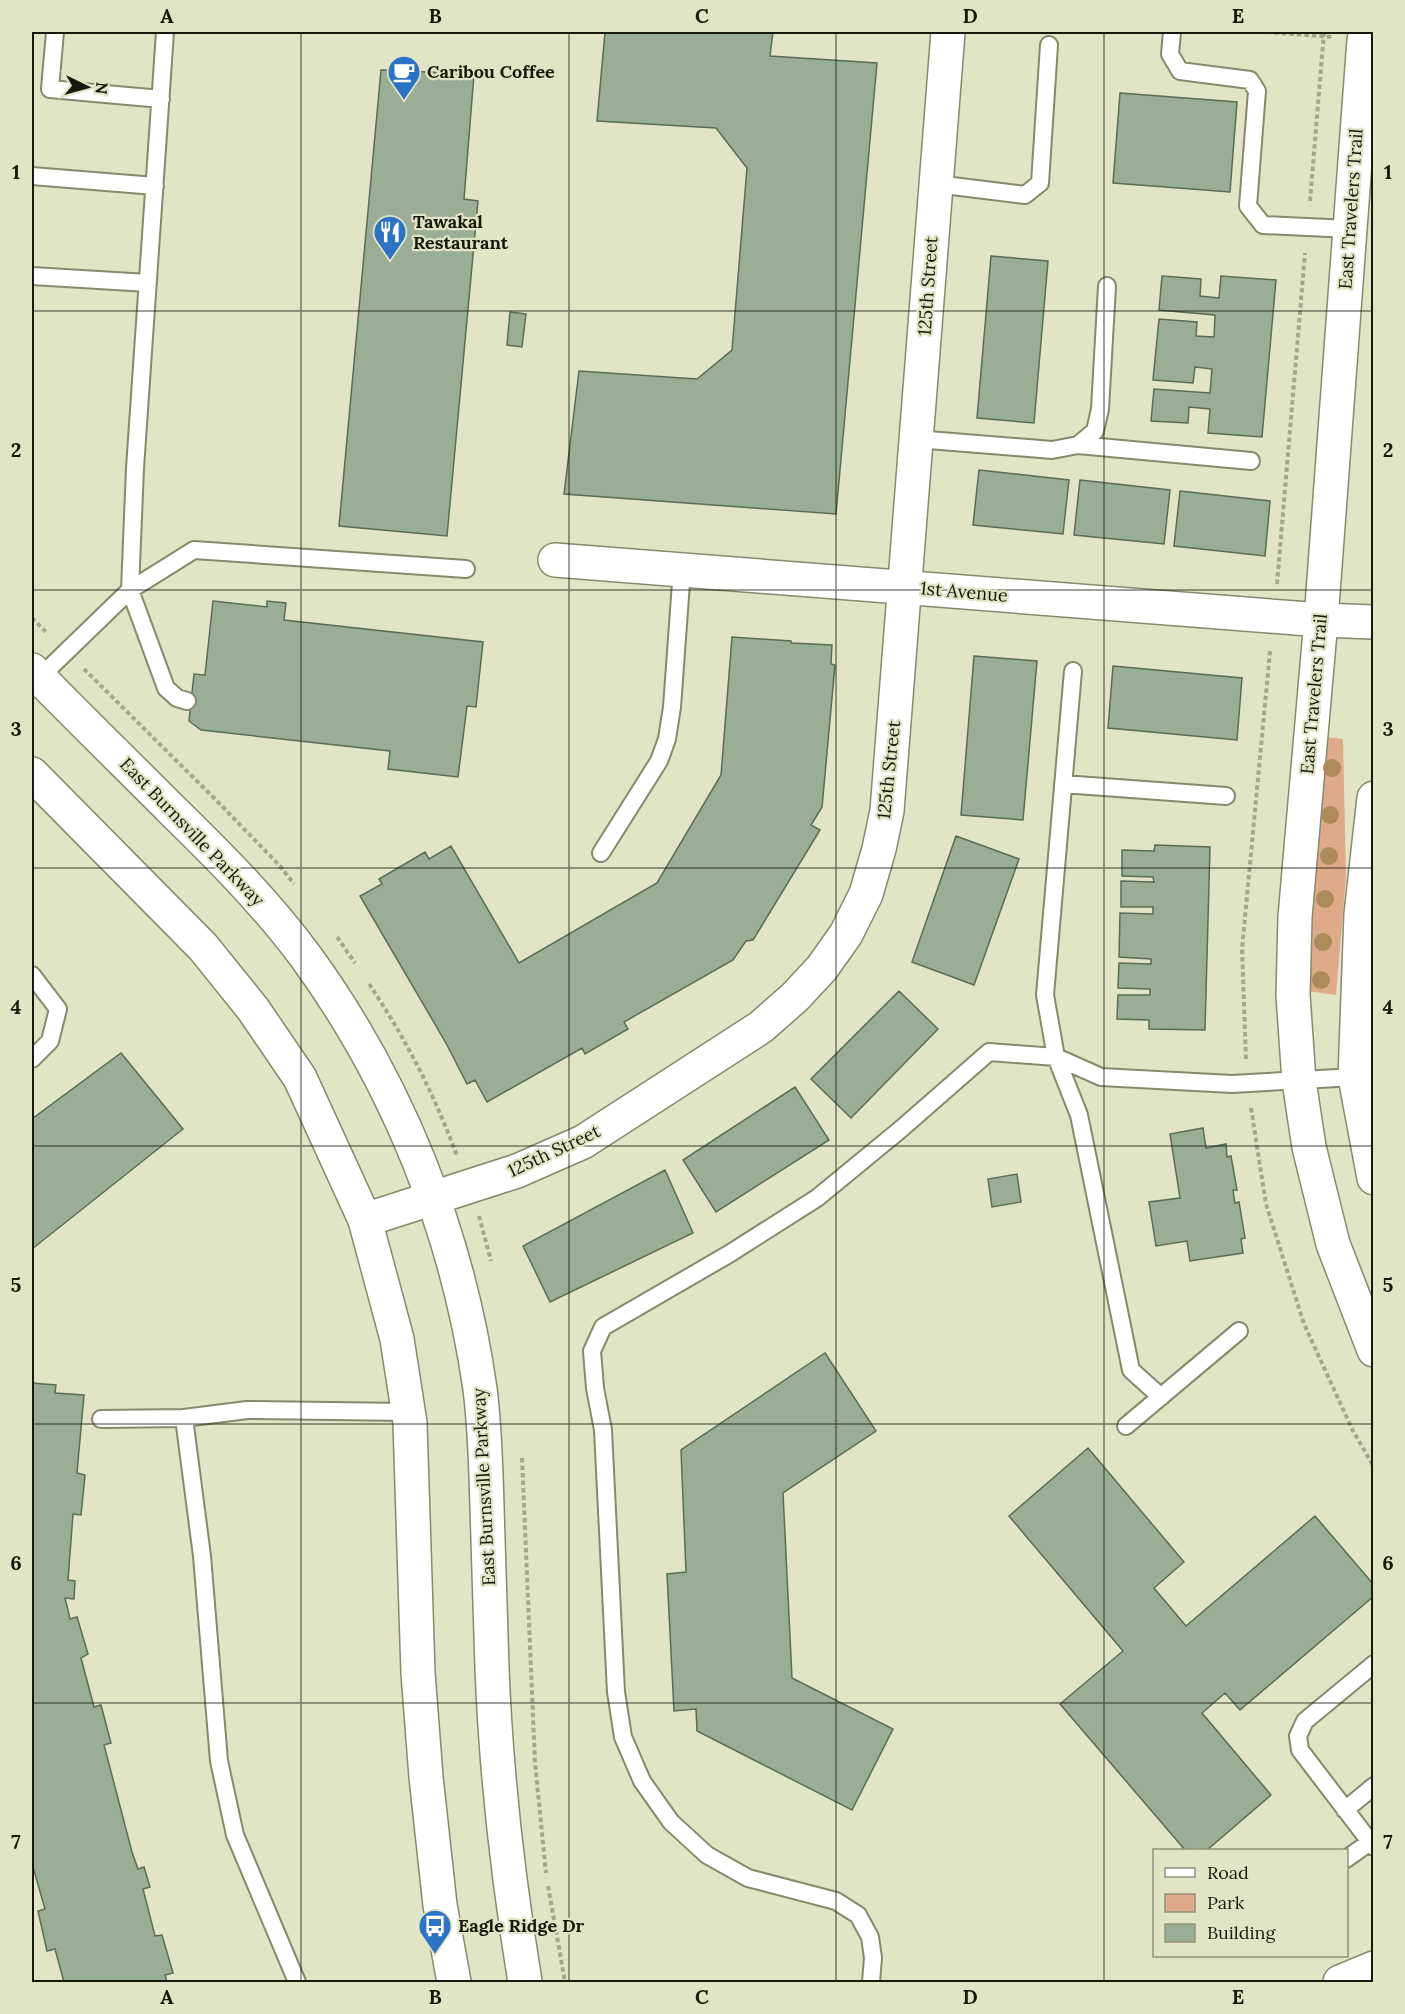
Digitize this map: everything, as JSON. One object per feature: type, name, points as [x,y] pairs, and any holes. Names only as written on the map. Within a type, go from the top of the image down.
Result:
[{"type":"street","name":"125th Street","points":[[365,1220],[517,1171],[583,1142],[761,1027],[795,998],[822,968],[846,934],[866,894],[887,811],[948,32]]},
{"type":"street","name":"East Travelers Trail","points":[[1369,36],[1350,229],[1296,916],[1293,995],[1299,1081],[1309,1147],[1333,1244],[1367,1337],[1374,1350]]},
{"type":"street","name":"1st Avenue","points":[[555,560],[1321,620],[1374,622]]},
{"type":"street","name":"East Burnsville Parkway","points":[[34,678],[249,886],[305,957],[353,1028],[396,1107],[433,1199],[449,1248],[465,1311],[480,1391],[485,1459],[497,1761],[509,1886],[525,1983]]},
{"type":"street","points":[[32,774],[203,947],[253,1009],[300,1078],[365,1220],[397,1339],[410,1423],[418,1673],[426,1777],[440,1905],[454,1983]]},
{"type":"street","points":[[1374,798],[1361,914],[1355,1077],[1374,1178]]},
{"type":"street","points":[[1340,1983],[1374,1968]]},
{"type":"lane","points":[[55,32],[50,89],[161,99]]},
{"type":"lane","points":[[165,32],[135,468],[130,590],[166,688],[177,698],[187,701]]},
{"type":"lane","points":[[1172,32],[1170,54],[1180,71],[1250,80],[1257,91],[1248,206],[1263,225],[1350,229]]},
{"type":"lane","points":[[936,184],[1025,195],[1040,183],[1049,45]]},
{"type":"lane","points":[[32,176],[155,186]]},
{"type":"lane","points":[[32,276],[148,283]]},
{"type":"lane","points":[[1078,445],[1095,431],[1100,409],[1107,286]]},
{"type":"lane","points":[[916,439],[1052,450],[1078,445],[1251,461]]},
{"type":"lane","points":[[34,678],[130,590],[194,550],[466,569]]},
{"type":"lane","points":[[601,853],[659,761],[667,739],[672,707],[682,569]]},
{"type":"lane","points":[[1073,671],[1046,995],[1056,1057],[1079,1115],[1131,1370],[1161,1397]]},
{"type":"lane","points":[[1063,784],[1226,796]]},
{"type":"lane","points":[[32,975],[58,1010],[50,1041],[32,1059]]},
{"type":"lane","points":[[871,1983],[873,1958],[870,1937],[858,1915],[836,1901],[748,1878],[707,1855],[671,1822],[642,1781],[623,1737],[616,1692],[603,1430],[595,1388],[592,1351],[603,1327],[729,1254],[817,1198],[989,1052],[1056,1057],[1101,1077],[1232,1084],[1355,1077]]},
{"type":"lane","points":[[1126,1426],[1239,1331]]},
{"type":"lane","points":[[101,1419],[184,1418],[247,1410],[408,1412]]},
{"type":"lane","points":[[184,1418],[202,1556],[219,1761],[235,1835],[297,1983]]},
{"type":"lane","points":[[1348,1858],[1372,1845],[1300,1750],[1298,1736],[1305,1721],[1374,1664]]},
{"type":"lane","points":[[1345,1810],[1374,1786]]},
{"type":"path","points":[[1267,32],[1369,36]]},
{"type":"green space","points":[[1325,737],[1343,739],[1346,876],[1336,995],[1307,991]]},
{"type":"building","points":[[605,32],[773,32],[770,56],[877,63],[836,514],[564,494],[579,371],[697,379],[732,350],[747,168],[716,128],[597,121]]},
{"type":"building","points":[[381,70],[474,74],[464,199],[478,201],[447,536],[339,526]]},
{"type":"building","points":[[1120,93],[1237,102],[1230,192],[1113,183]]},
{"type":"building","points":[[991,256],[1048,261],[1034,423],[977,418]]},
{"type":"building","points":[[1162,276],[1201,279],[1200,296],[1219,298],[1221,276],[1276,280],[1262,437],[1208,433],[1210,409],[1189,407],[1188,423],[1151,421],[1154,389],[1210,393],[1212,369],[1195,367],[1193,383],[1153,380],[1159,319],[1197,322],[1196,336],[1214,337],[1215,315],[1159,310]]},
{"type":"building","points":[[510,312],[526,314],[522,347],[507,345]]},
{"type":"building","points":[[979,470],[1069,480],[1063,534],[973,525]]},
{"type":"building","points":[[1080,480],[1170,490],[1164,544],[1074,535]]},
{"type":"building","points":[[1180,491],[1270,501],[1265,556],[1174,546]]},
{"type":"building","points":[[213,601],[267,607],[267,601],[286,603],[284,620],[483,642],[476,707],[467,706],[458,777],[388,769],[390,751],[201,730],[189,721],[194,674],[205,675]]},
{"type":"building","points":[[732,637],[832,645],[831,664],[835,665],[822,807],[811,825],[820,830],[753,940],[746,941],[733,960],[624,1022],[628,1029],[585,1054],[582,1048],[487,1102],[475,1080],[467,1084],[446,1043],[360,896],[382,884],[379,879],[425,852],[429,859],[451,846],[519,963],[657,883],[721,775]]},
{"type":"building","points":[[974,656],[1037,661],[1023,820],[961,815]]},
{"type":"building","points":[[1113,666],[1242,678],[1237,740],[1108,728]]},
{"type":"building","points":[[956,836],[1019,859],[974,985],[912,962]]},
{"type":"building","points":[[1155,845],[1210,847],[1205,1030],[1149,1029],[1149,1020],[1117,1019],[1118,995],[1150,995],[1150,989],[1118,988],[1119,963],[1151,964],[1151,959],[1119,957],[1120,913],[1153,914],[1153,907],[1121,907],[1121,881],[1154,882],[1153,877],[1122,876],[1122,850],[1154,851]]},
{"type":"building","points":[[899,991],[938,1029],[851,1118],[811,1079]]},
{"type":"building","points":[[121,1053],[183,1129],[32,1249],[32,1119]]},
{"type":"building","points":[[795,1087],[829,1140],[716,1212],[683,1160]]},
{"type":"building","points":[[1203,1128],[1206,1148],[1226,1144],[1227,1157],[1231,1156],[1237,1190],[1233,1190],[1235,1203],[1239,1202],[1245,1238],[1241,1239],[1243,1253],[1190,1261],[1187,1241],[1156,1246],[1149,1202],[1180,1198],[1170,1134]]},
{"type":"building","points":[[665,1170],[693,1233],[550,1302],[523,1246]]},
{"type":"building","points":[[1017,1174],[1021,1202],[992,1207],[988,1179]]},
{"type":"building","points":[[825,1353],[876,1431],[783,1493],[792,1678],[893,1729],[852,1810],[697,1731],[696,1709],[674,1711],[667,1574],[686,1572],[681,1450]]},
{"type":"building","points":[[32,1383],[56,1385],[55,1393],[84,1395],[77,1473],[85,1475],[81,1515],[73,1514],[68,1580],[75,1581],[74,1599],[65,1598],[70,1619],[77,1617],[88,1654],[81,1658],[94,1707],[101,1705],[111,1743],[104,1745],[132,1852],[138,1869],[144,1867],[150,1887],[143,1889],[155,1936],[162,1935],[173,1973],[165,1975],[167,1982],[64,1982],[55,1949],[47,1951],[38,1911],[45,1909],[32,1867]]},
{"type":"building","points":[[1088,1448],[1184,1562],[1154,1588],[1186,1626],[1315,1516],[1374,1585],[1374,1596],[1240,1710],[1225,1693],[1202,1713],[1271,1795],[1208,1849],[1184,1849],[1060,1704],[1123,1651],[1009,1516]]},
{"type":"place","name":"Caribou Coffee","points":[[404,101]]},
{"type":"place","name":"Tawakal Restaurant","points":[[390,261]]},
{"type":"place","name":"Eagle Ridge Dr","points":[[435,1955]]}]
